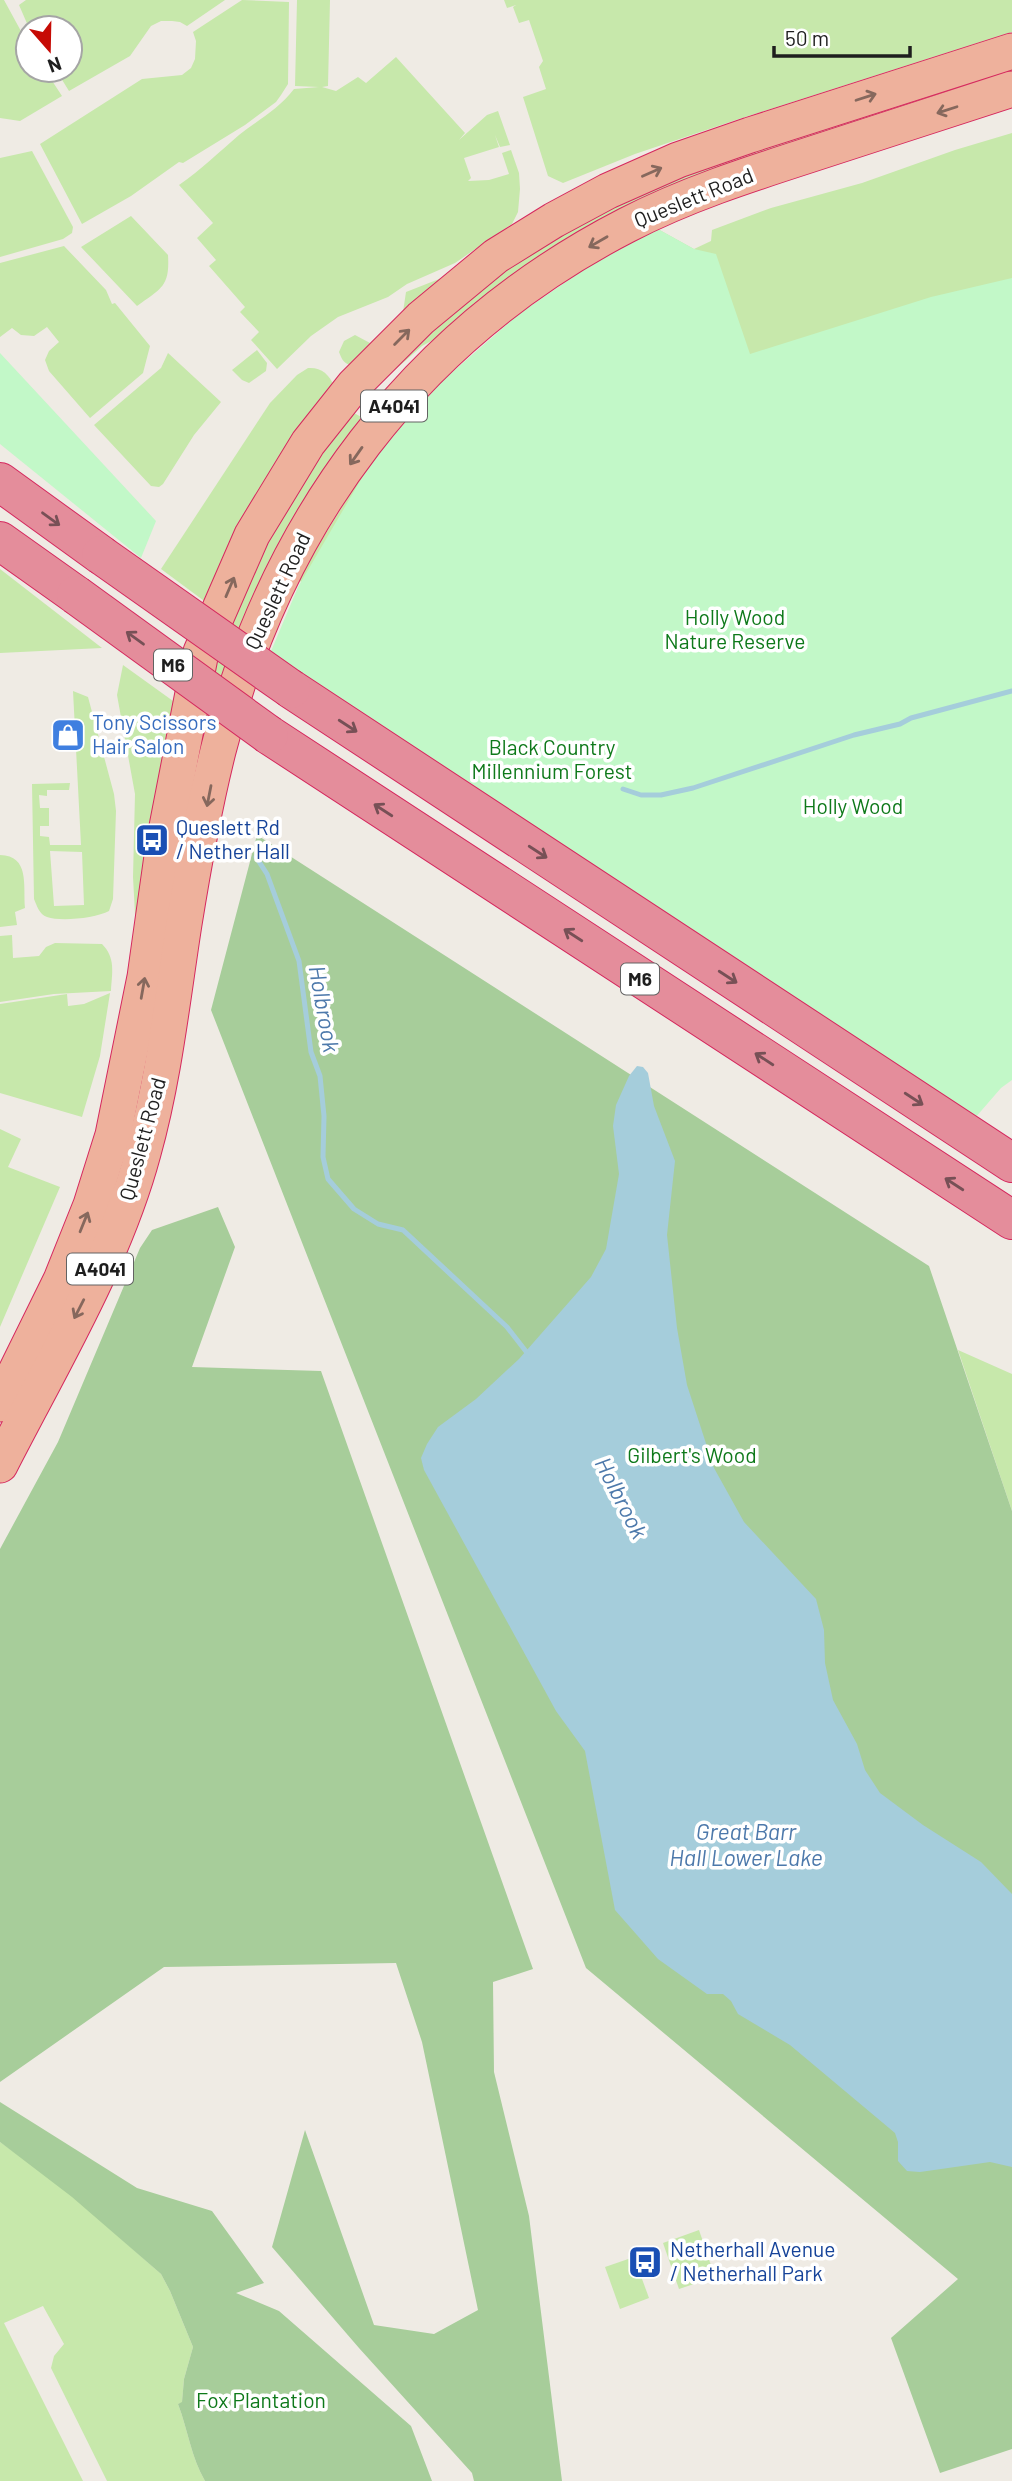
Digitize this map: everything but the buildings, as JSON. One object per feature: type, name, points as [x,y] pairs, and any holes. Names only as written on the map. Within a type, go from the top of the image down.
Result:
[{"type":"highway","name":"Queslett Road","points":[[0,1404],[61,1280],[91,1205],[113,1135],[137,1023],[164,842],[201,652],[252,535],[308,443],[354,385],[421,318],[496,256],[554,220],[608,191],[678,160],[1012,51]]},
{"type":"highway","name":"Queslett Road","points":[[0,1465],[115,1240],[143,1153],[164,1060],[185,917],[218,753],[236,689],[260,623],[289,558],[314,515],[383,416],[476,326],[519,292],[561,263],[629,224],[727,182],[1012,89]]},
{"type":"highway","name":"M6","points":[[0,482],[291,689],[1012,1163]]},
{"type":"highway","name":"M6","points":[[0,541],[270,735],[1012,1220]]},
{"type":"green space","points":[[0,0],[4,0],[14,18],[14,84],[54,84],[62,96],[20,121],[0,118]]},
{"type":"green space","points":[[26,0],[225,0],[187,26],[180,22],[161,21],[151,26],[130,56],[84,82],[84,14],[23,14],[19,5]]},
{"type":"green space","points":[[242,0],[289,2],[288,84],[276,102],[245,125],[183,163],[179,162],[131,196],[82,224],[40,144],[142,79],[182,75],[191,68],[195,59],[196,41],[193,32]]},
{"type":"green space","points":[[297,0],[330,0],[328,86],[322,87],[336,91],[358,77],[366,83],[396,57],[465,133],[459,140],[487,115],[498,111],[510,145],[500,147],[495,135],[499,147],[464,158],[471,178],[468,181],[489,180],[509,174],[502,153],[511,150],[519,173],[520,189],[518,212],[512,224],[455,263],[407,284],[388,297],[338,317],[311,336],[277,369],[251,340],[259,332],[240,312],[245,307],[209,266],[216,260],[197,238],[213,223],[179,185],[275,108],[294,89],[319,87],[295,86]]},
{"type":"green space","points":[[504,0],[1012,0],[1012,32],[739,119],[635,154],[563,183],[548,176],[523,97],[546,89],[539,67],[543,61],[529,20],[519,23],[513,7],[516,5],[507,8]]},
{"type":"green space","points":[[1012,62],[1012,79],[499,286],[437,338],[422,346],[379,384],[483,279],[641,187]]},
{"type":"green space","points":[[65,84],[81,84],[69,91]]},
{"type":"green space","points":[[1012,133],[1012,555],[636,722],[297,580],[394,423],[656,228],[694,249],[711,241],[712,230],[771,208],[862,183]]},
{"type":"green space","points":[[32,151],[73,227],[72,233],[63,239],[0,257],[0,158]]},
{"type":"green space","points":[[131,216],[168,255],[167,274],[162,286],[137,306],[81,247]]},
{"type":"green space","name":"Holly Wood Nature Reserve","points":[[656,228],[694,249],[716,254],[750,354],[931,297],[1012,278],[1012,1080],[1001,1088],[975,1118],[269,656],[298,587],[394,423],[519,314],[624,242]]},
{"type":"green space","points":[[64,246],[106,290],[112,304],[115,303],[150,346],[143,373],[90,418],[49,371],[45,360],[49,351],[59,342],[47,327],[34,336],[21,335],[12,328],[0,337],[0,263]]},
{"type":"green space","points":[[462,270],[353,366],[344,361],[339,352],[344,341],[355,335],[370,343],[403,312],[406,292]]},
{"type":"green space","points":[[257,350],[267,363],[266,371],[249,383],[232,370]]},
{"type":"green space","points":[[0,353],[156,521],[141,558],[0,444]]},
{"type":"green space","points":[[168,353],[221,402],[194,435],[159,487],[151,486],[94,425],[161,368]]},
{"type":"green space","points":[[308,368],[324,372],[334,386],[211,606],[161,569],[270,403],[297,375]]},
{"type":"green space","points":[[354,413],[363,418],[204,779],[190,749],[232,604],[298,478]]},
{"type":"green space","points":[[0,569],[102,648],[0,653]]},
{"type":"green space","points":[[123,665],[180,706],[136,933],[133,877],[135,794],[117,695]]},
{"type":"green space","points":[[73,691],[88,697],[114,794],[116,811],[113,899],[109,911],[96,916],[61,919],[44,916],[34,899],[32,784],[70,783],[69,790],[47,790],[47,796],[39,795],[40,808],[49,808],[49,826],[40,826],[40,836],[49,837],[50,845],[81,845]],"holes":[[[50,851],[82,852],[84,905],[54,906]]]},
{"type":"green space","name":"Gilbert's Wood","points":[[257,835],[929,1266],[1012,1511],[1012,2449],[940,2473],[891,2338],[958,2279],[586,1968],[211,1010]]},
{"type":"green space","points":[[0,855],[16,860],[23,873],[25,908],[15,912],[17,925],[0,927]]},
{"type":"green space","points":[[12,935],[13,958],[39,956],[46,947],[55,943],[102,944],[111,960],[111,991],[54,994],[0,1002],[0,936]]},
{"type":"green space","points":[[110,993],[100,1056],[82,1117],[0,1093],[0,1004],[67,994],[68,1006],[84,1004]]},
{"type":"green space","points":[[0,1129],[21,1139],[8,1167],[60,1187],[0,1327]]},
{"type":"green space","points":[[218,1207],[235,1247],[192,1367],[321,1371],[533,1969],[493,1982],[494,2072],[529,2216],[562,2481],[474,2481],[472,2473],[272,2247],[305,2130],[374,2325],[434,2334],[478,2310],[422,2042],[396,1963],[164,1967],[0,2082],[0,1549],[58,1442],[140,1248],[152,1230]]},
{"type":"green space","points":[[958,1350],[1012,1374],[1012,1511]]},
{"type":"green space","name":"Fox Plantation","points":[[0,2102],[137,2188],[212,2211],[264,2283],[236,2293],[279,2311],[411,2426],[432,2481],[205,2481],[196,2462],[178,2404],[182,2402],[184,2379],[193,2347],[161,2274],[72,2197],[0,2142]]},
{"type":"green space","points":[[0,2142],[60,2185],[161,2274],[193,2347],[184,2379],[182,2403],[178,2404],[196,2463],[205,2481],[107,2481],[51,2368],[54,2356],[64,2344],[43,2306],[4,2323],[83,2481],[0,2481]]},
{"type":"green space","points":[[699,2230],[715,2277],[679,2289],[663,2243]]},
{"type":"green space","points":[[634,2257],[649,2298],[620,2309],[605,2267]]},
{"type":"water","name":"Great Barr Hall Lower Lake","points":[[637,1066],[643,1067],[648,1073],[654,1106],[675,1161],[667,1235],[677,1328],[687,1385],[714,1468],[744,1522],[816,1599],[824,1630],[825,1663],[833,1700],[857,1744],[865,1770],[880,1793],[923,1825],[981,1862],[1012,1894],[1012,2167],[990,2162],[920,2172],[907,2171],[898,2161],[895,2133],[790,2045],[738,2014],[731,2001],[723,1994],[707,1994],[658,1959],[615,1910],[585,1751],[556,1711],[424,1470],[421,1458],[438,1427],[476,1399],[519,1359],[591,1277],[606,1249],[619,1174],[613,1126],[616,1105],[629,1076]]},
{"type":"waterway","points":[[623,789],[641,795],[661,795],[693,788],[854,735],[1012,691]]},
{"type":"waterway","name":"Holbrook","points":[[256,857],[267,874],[299,961],[311,1052],[320,1076],[324,1116],[323,1157],[328,1179],[354,1209],[378,1224],[403,1230],[507,1327],[528,1354]]},
{"type":"place","name":"Tony Scissors Hair Salon","points":[[68,735]]},
{"type":"place","name":"Queslett Rd / Nether Hall","points":[[152,840]]},
{"type":"place","name":"Netherhall Avenue / Netherhall Park","points":[[645,2262]]},
{"type":"park label","name":"Black Country Millennium Forest","points":[[552,760]]},
{"type":"park label","name":"Holly Wood","points":[[853,807]]}]
